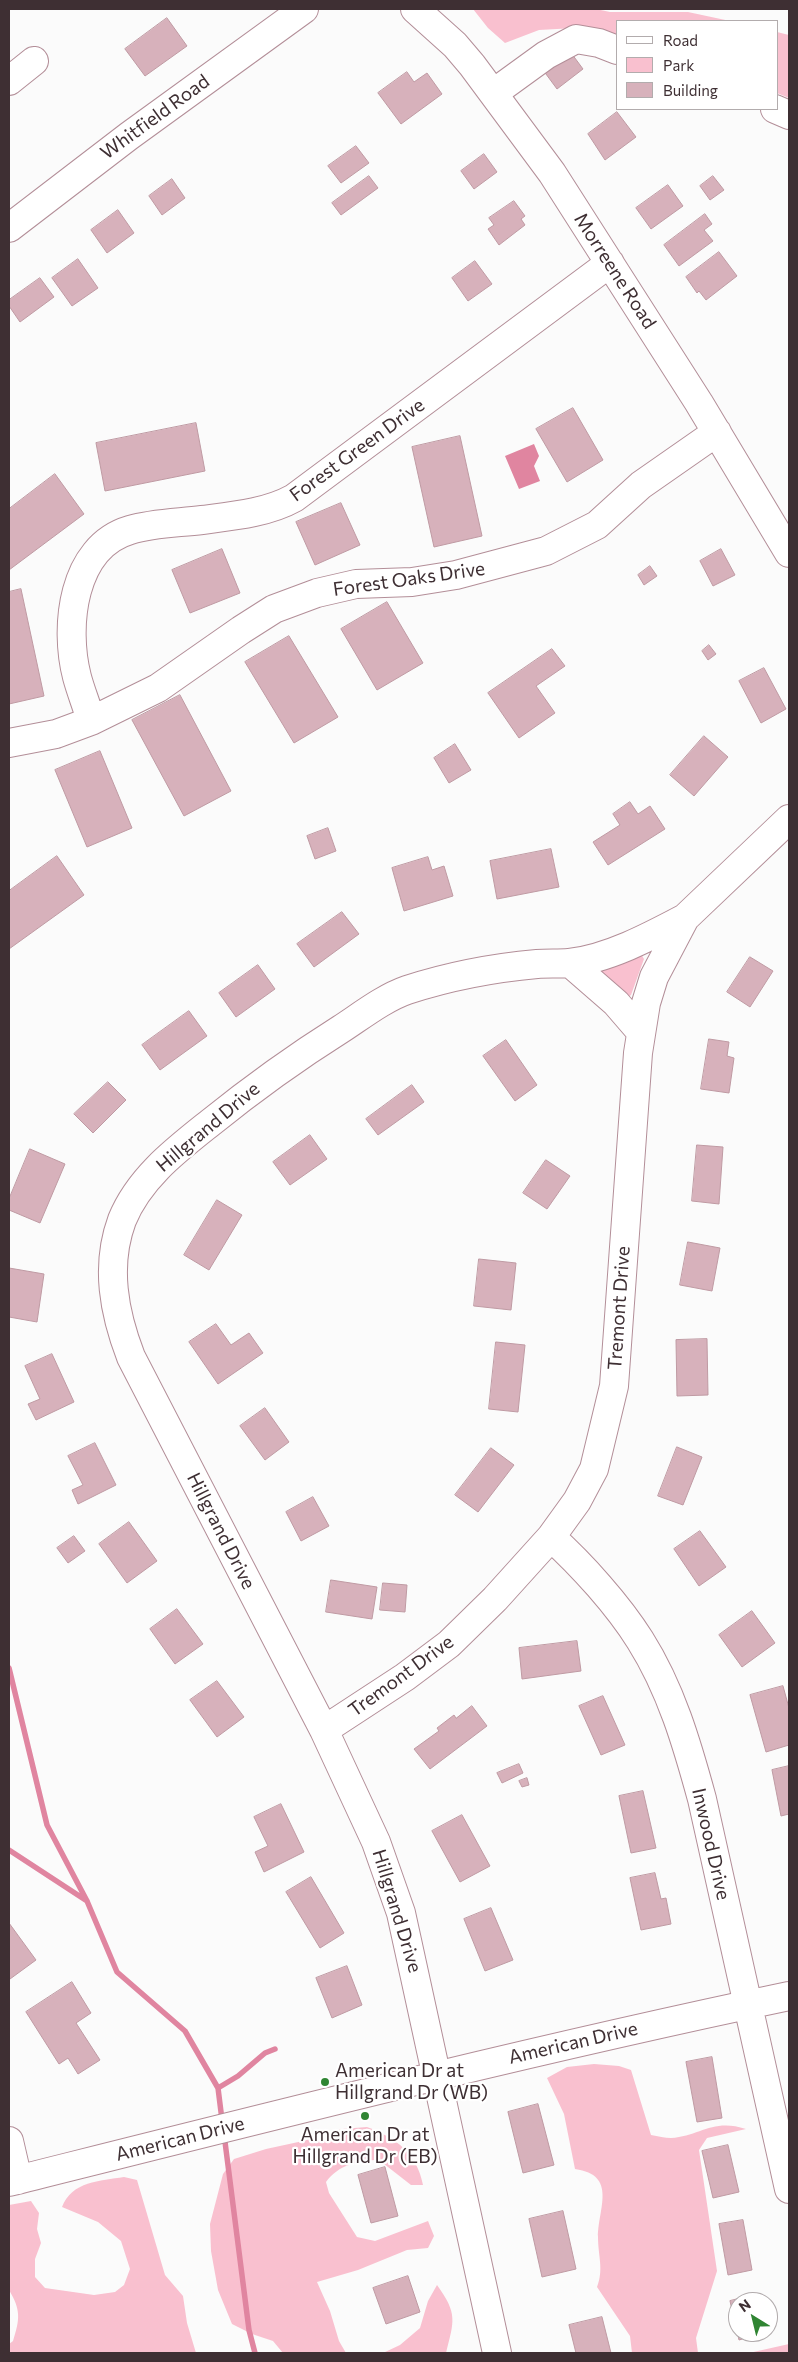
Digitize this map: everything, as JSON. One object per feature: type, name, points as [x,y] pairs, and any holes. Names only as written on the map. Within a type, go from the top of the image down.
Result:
[{"type":"street","name":"Whitfield Road","points":[[9,228],[129,136],[304,9]]},
{"type":"street","name":"Morreene Road","points":[[415,9],[455,45],[494,92],[552,173],[717,432],[789,553]]},
{"type":"street","points":[[494,92],[546,55],[576,39],[599,43],[616,50]]},
{"type":"street","points":[[9,81],[34,61]]},
{"type":"street","points":[[777,110],[789,115]]},
{"type":"street","name":"Forest Green Drive","points":[[91,721],[77,677],[74,657],[73,614],[75,596],[85,569],[89,561],[110,538],[148,525],[242,515],[282,504],[610,263]]},
{"type":"street","name":"Forest Oaks Drive","points":[[9,742],[56,734],[91,721],[158,688],[274,609],[317,593],[356,584],[412,582],[456,575],[546,551],[597,524],[641,485],[717,432]]},
{"type":"street","name":"Tremont Drive","points":[[324,1730],[406,1677],[450,1644],[495,1599],[551,1536],[577,1501],[594,1469],[614,1386],[632,1120],[641,1032],[654,978],[685,918],[789,819]]},
{"type":"street","name":"Hillgrand Drive","points":[[497,2353],[401,1913],[376,1842],[324,1730],[131,1358],[116,1310],[112,1280],[115,1246],[122,1221],[132,1200],[148,1179],[170,1156],[271,1075],[370,1010],[403,991],[465,972],[539,963],[570,963],[604,954],[648,938],[685,918]]},
{"type":"street","points":[[570,963],[616,1003],[641,1032]]},
{"type":"street","name":"Inwood Drive","points":[[551,1536],[572,1556],[640,1640],[673,1706],[688,1745],[702,1799],[746,2005],[789,2189]]},
{"type":"street","name":"American Drive","points":[[13,2181],[437,2075],[789,1996]]},
{"type":"street","points":[[9,2141],[13,2181]]},
{"type":"green space","points":[[473,9],[596,9],[610,12],[688,12],[725,20],[616,20],[616,35],[593,27],[539,30],[505,43],[488,28]]},
{"type":"green space","points":[[778,32],[789,35],[789,98],[778,93]]},
{"type":"green space","points":[[641,954],[644,959],[631,995],[628,997],[598,973],[598,967]]},
{"type":"green space","points":[[594,2064],[619,2066],[631,2070],[651,2135],[671,2138],[681,2137],[724,2125],[746,2129],[707,2138],[699,2150],[717,2271],[696,2338],[698,2353],[632,2353],[630,2336],[597,2287],[600,2268],[598,2237],[603,2195],[601,2186],[597,2178],[588,2172],[575,2169],[564,2114],[547,2078],[567,2067]]},
{"type":"green space","points":[[367,2127],[387,2136],[404,2148],[416,2164],[423,2185],[411,2185],[379,2160],[371,2160],[357,2162],[337,2171],[326,2182],[329,2193],[357,2237],[375,2241],[428,2221],[434,2236],[428,2248],[407,2250],[358,2270],[317,2282],[330,2311],[339,2341],[346,2353],[283,2353],[273,2341],[252,2334],[232,2324],[218,2290],[211,2251],[210,2224],[223,2174],[234,2159],[342,2129]]},
{"type":"green space","points":[[124,2177],[137,2180],[165,2275],[183,2296],[187,2323],[196,2353],[9,2353],[9,2344],[13,2341],[18,2315],[16,2303],[9,2290],[9,2205],[31,2201],[39,2213],[37,2229],[41,2243],[35,2259],[35,2277],[45,2288],[94,2295],[115,2292],[124,2285],[130,2269],[121,2241],[98,2222],[62,2207],[67,2198],[80,2187],[96,2181]]},
{"type":"green space","points":[[437,2285],[448,2303],[452,2318],[451,2333],[446,2353],[383,2353],[400,2345],[420,2328],[428,2301]]},
{"type":"green space","points":[[789,2344],[789,2353],[749,2353]]},
{"type":"shaded area","points":[[534,444],[539,456],[534,466],[540,481],[519,489],[505,456]]},
{"type":"building","points":[[167,18],[187,46],[145,76],[125,49]]},
{"type":"building","points":[[569,50],[583,69],[557,89],[543,70]]},
{"type":"building","points":[[407,72],[414,82],[427,73],[442,94],[401,124],[378,93]]},
{"type":"building","points":[[617,112],[636,137],[605,160],[588,134]]},
{"type":"building","points":[[356,146],[369,163],[341,183],[328,166]]},
{"type":"building","points":[[484,154],[497,172],[474,189],[461,171]]},
{"type":"building","points":[[369,176],[378,188],[341,215],[332,203]]},
{"type":"building","points":[[713,176],[724,190],[710,200],[700,186]]},
{"type":"building","points":[[172,179],[185,198],[162,215],[149,196]]},
{"type":"building","points":[[668,185],[683,206],[651,229],[636,208]]},
{"type":"building","points":[[514,201],[525,216],[521,219],[525,225],[499,245],[488,229],[494,225],[489,218]]},
{"type":"building","points":[[118,210],[134,233],[107,253],[91,230]]},
{"type":"building","points":[[705,214],[712,224],[704,230],[713,241],[679,266],[664,245]]},
{"type":"building","points":[[719,252],[737,276],[706,300],[699,291],[697,293],[686,277]]},
{"type":"building","points":[[78,259],[98,288],[72,306],[52,278]]},
{"type":"building","points":[[475,261],[492,284],[468,301],[452,278]]},
{"type":"building","points":[[40,278],[54,297],[20,322],[9,306],[9,300]]},
{"type":"building","points":[[573,408],[603,460],[567,482],[536,429]]},
{"type":"building","points":[[196,423],[205,471],[105,491],[96,443]]},
{"type":"building","points":[[460,436],[482,536],[434,547],[412,447]]},
{"type":"building","points":[[55,474],[84,514],[9,570],[9,509]]},
{"type":"building","points":[[341,503],[360,545],[315,565],[296,522]]},
{"type":"building","points":[[222,549],[240,593],[190,613],[172,570]]},
{"type":"building","points":[[721,549],[735,575],[713,586],[700,561]]},
{"type":"building","points":[[650,566],[657,576],[644,585],[638,575]]},
{"type":"building","points":[[21,589],[44,696],[9,704],[9,592]]},
{"type":"building","points":[[387,602],[423,663],[377,690],[341,629]]},
{"type":"building","points":[[289,636],[338,717],[294,743],[245,662]]},
{"type":"building","points":[[709,645],[716,654],[708,660],[702,651]]},
{"type":"building","points":[[552,649],[565,666],[536,686],[555,713],[519,738],[488,693]]},
{"type":"building","points":[[764,668],[786,709],[761,723],[739,681]]},
{"type":"building","points":[[180,695],[231,791],[184,816],[132,720]]},
{"type":"building","points":[[704,736],[728,757],[694,796],[670,775]]},
{"type":"building","points":[[455,744],[471,770],[449,783],[434,758]]},
{"type":"building","points":[[100,751],[132,828],[87,847],[55,770]]},
{"type":"building","points":[[630,802],[638,814],[650,806],[665,829],[608,865],[593,842],[620,825],[613,814]]},
{"type":"building","points":[[328,828],[336,851],[315,859],[307,836]]},
{"type":"building","points":[[551,849],[559,887],[497,899],[490,861]]},
{"type":"building","points":[[57,856],[84,895],[9,949],[9,891]]},
{"type":"building","points":[[428,857],[432,870],[444,866],[453,896],[404,911],[392,868]]},
{"type":"building","points":[[342,912],[359,934],[314,967],[297,944]]},
{"type":"building","points":[[750,957],[773,971],[750,1007],[727,992]]},
{"type":"building","points":[[258,965],[275,989],[236,1017],[219,993]]},
{"type":"building","points":[[189,1011],[207,1036],[160,1070],[142,1045]]},
{"type":"building","points":[[709,1039],[729,1042],[727,1056],[734,1058],[729,1093],[701,1089]]},
{"type":"building","points":[[506,1040],[537,1085],[515,1101],[483,1056]]},
{"type":"building","points":[[108,1082],[126,1100],[93,1133],[74,1114]]},
{"type":"building","points":[[412,1085],[424,1102],[378,1135],[366,1119]]},
{"type":"building","points":[[310,1135],[327,1159],[290,1185],[273,1162]]},
{"type":"building","points":[[697,1145],[723,1147],[719,1204],[692,1201]]},
{"type":"building","points":[[30,1149],[65,1164],[40,1223],[9,1210],[9,1199]]},
{"type":"building","points":[[546,1160],[570,1176],[547,1209],[523,1193]]},
{"type":"building","points":[[217,1200],[242,1215],[209,1270],[184,1255]]},
{"type":"building","points":[[688,1242],[720,1248],[712,1291],[680,1285]]},
{"type":"building","points":[[479,1259],[516,1263],[511,1310],[474,1306]]},
{"type":"building","points":[[9,1268],[44,1274],[37,1322],[9,1317]]},
{"type":"building","points":[[216,1324],[231,1345],[249,1333],[263,1353],[218,1384],[189,1342]]},
{"type":"building","points":[[707,1339],[708,1395],[677,1396],[676,1340]]},
{"type":"building","points":[[496,1342],[525,1345],[518,1412],[489,1409]]},
{"type":"building","points":[[52,1354],[74,1402],[36,1420],[28,1404],[40,1399],[25,1366]]},
{"type":"building","points":[[265,1408],[289,1442],[265,1460],[240,1426]]},
{"type":"building","points":[[95,1443],[116,1485],[78,1504],[72,1490],[83,1485],[68,1456]]},
{"type":"building","points":[[677,1447],[702,1457],[683,1505],[658,1496]]},
{"type":"building","points":[[491,1448],[514,1465],[478,1512],[455,1495]]},
{"type":"building","points":[[313,1497],[329,1526],[301,1541],[286,1512]]},
{"type":"building","points":[[129,1522],[157,1561],[127,1583],[99,1544]]},
{"type":"building","points":[[700,1531],[726,1567],[699,1586],[674,1549]]},
{"type":"building","points":[[74,1536],[85,1551],[68,1563],[57,1548]]},
{"type":"building","points":[[331,1580],[377,1587],[372,1619],[326,1612]]},
{"type":"building","points":[[383,1583],[407,1585],[405,1612],[380,1610]]},
{"type":"building","points":[[177,1609],[203,1644],[175,1664],[150,1629]]},
{"type":"building","points":[[752,1611],[775,1643],[742,1667],[719,1635]]},
{"type":"building","points":[[577,1641],[581,1671],[522,1679],[519,1648]]},
{"type":"building","points":[[217,1681],[244,1717],[217,1737],[190,1700]]},
{"type":"building","points":[[783,1686],[789,1708],[789,1745],[766,1752],[750,1695]]},
{"type":"building","points":[[603,1696],[625,1745],[601,1755],[579,1706]]},
{"type":"building","points":[[472,1706],[487,1726],[430,1769],[414,1749],[439,1731],[437,1728],[454,1715],[456,1718]]},
{"type":"building","points":[[519,1764],[523,1773],[502,1783],[497,1773]]},
{"type":"building","points":[[789,1766],[789,1814],[781,1816],[772,1770]]},
{"type":"building","points":[[527,1778],[529,1785],[522,1787],[519,1781]]},
{"type":"building","points":[[643,1791],[656,1848],[631,1853],[619,1796]]},
{"type":"building","points":[[281,1804],[304,1852],[264,1872],[255,1852],[268,1846],[254,1817]]},
{"type":"building","points":[[462,1815],[490,1866],[460,1882],[432,1831]]},
{"type":"building","points":[[655,1873],[661,1899],[666,1898],[671,1924],[641,1930],[630,1878]]},
{"type":"building","points":[[311,1877],[344,1933],[320,1948],[286,1892]]},
{"type":"building","points":[[491,1908],[513,1960],[485,1971],[464,1919]]},
{"type":"building","points":[[9,1923],[36,1960],[10,1979],[9,1977]]},
{"type":"building","points":[[347,1966],[362,2005],[332,2018],[316,1978]]},
{"type":"building","points":[[72,1982],[91,2013],[76,2023],[100,2060],[78,2074],[68,2058],[59,2064],[26,2012]]},
{"type":"building","points":[[712,2057],[722,2118],[697,2122],[686,2062]]},
{"type":"building","points":[[538,2104],[554,2165],[523,2173],[508,2112]]},
{"type":"building","points":[[728,2145],[739,2192],[713,2198],[702,2151]]},
{"type":"building","points":[[385,2167],[398,2216],[371,2223],[358,2175]]},
{"type":"building","points":[[563,2211],[576,2269],[542,2277],[529,2219]]},
{"type":"building","points":[[743,2220],[752,2270],[728,2275],[719,2224]]},
{"type":"building","points":[[408,2276],[420,2312],[386,2324],[373,2288]]},
{"type":"building","points":[[602,2317],[611,2353],[576,2353],[569,2325]]},
{"type":"waterway","points":[[9,1668],[47,1825],[87,1901],[117,1972],[185,2031],[218,2088],[222,2120]]},
{"type":"waterway","points":[[9,1850],[87,1901]]},
{"type":"waterway","points":[[218,2088],[238,2076],[265,2053],[275,2049]]},
{"type":"waterway","points":[[224,2134],[249,2330],[255,2353]]},
{"type":"place","name":"American Dr at Hillgrand Dr (WB)","points":[[325,2082]]},
{"type":"place","name":"American Dr at Hillgrand Dr (EB)","points":[[365,2116]]}]
